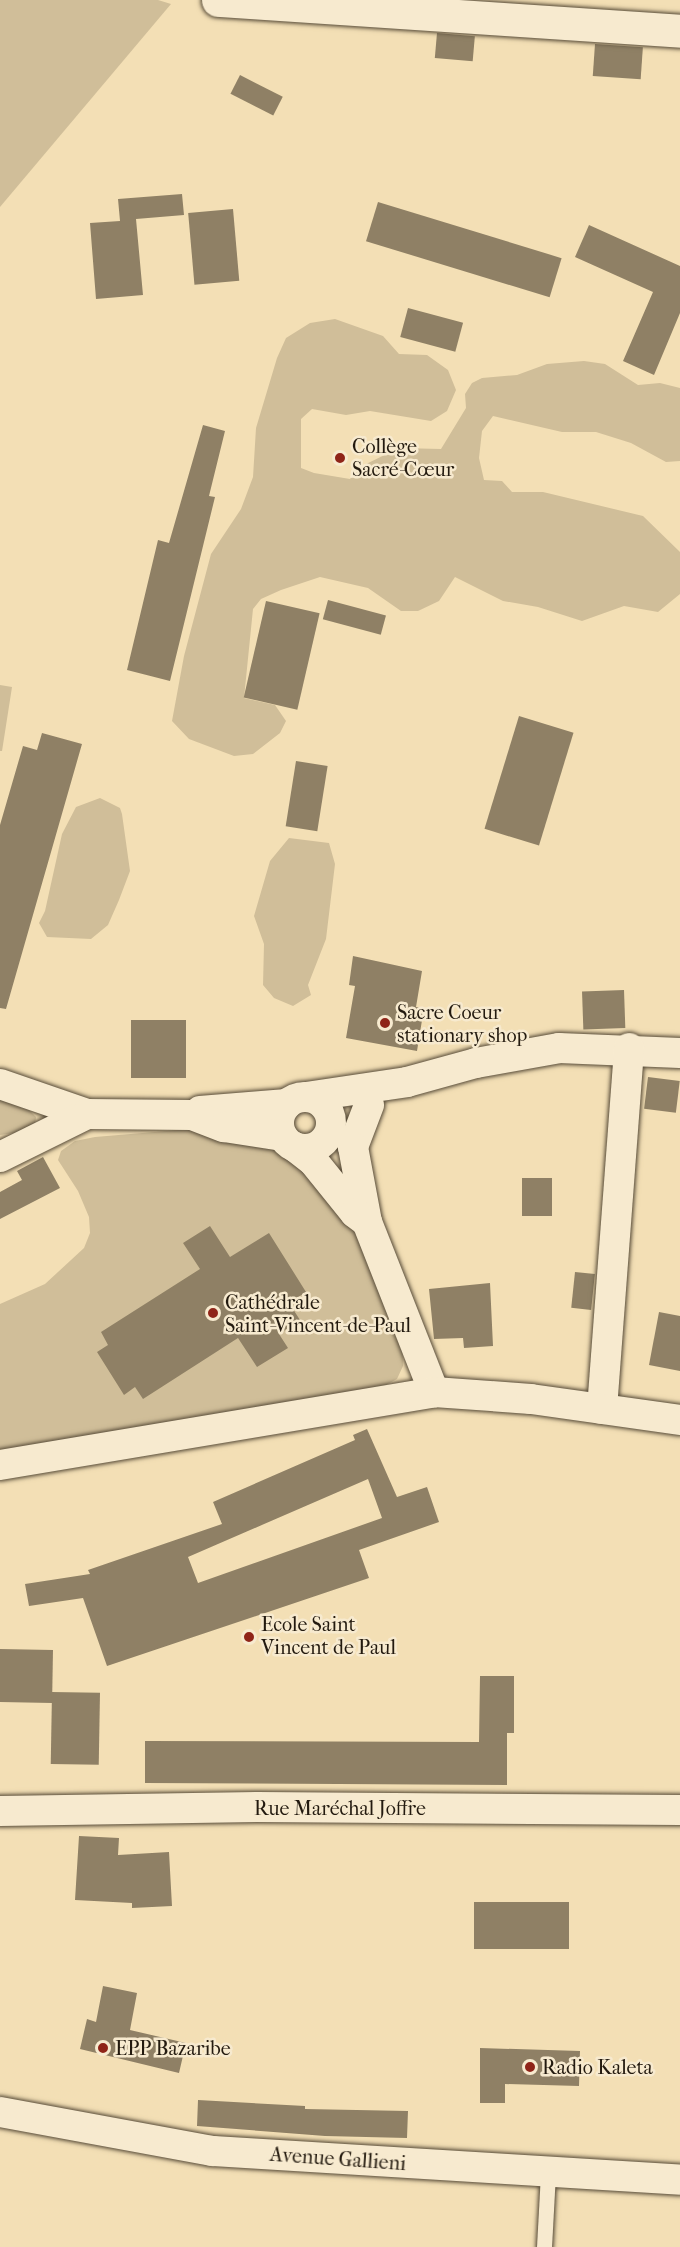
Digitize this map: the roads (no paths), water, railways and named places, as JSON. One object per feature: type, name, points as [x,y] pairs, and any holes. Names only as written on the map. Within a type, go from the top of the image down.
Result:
[{"type":"main road","points":[[218,0],[680,31]]},
{"type":"street","points":[[0,1084],[87,1114],[192,1115],[214,1109],[296,1100],[407,1082],[476,1063],[559,1048],[629,1048],[680,1053]]},
{"type":"street","points":[[602,1409],[629,1048]]},
{"type":"street","points":[[192,1115],[311,1149],[330,1130],[407,1082]]},
{"type":"street","points":[[296,1100],[325,1107],[330,1130],[356,1169]]},
{"type":"street","points":[[296,1100],[279,1119],[288,1142],[314,1162],[355,1213],[367,1222]]},
{"type":"street","points":[[369,1105],[356,1131],[356,1169],[367,1222],[434,1392]]},
{"type":"street","points":[[6,1151],[87,1114]]},
{"type":"street","points":[[0,1465],[434,1392],[602,1409],[680,1420]]},
{"type":"street","name":"Rue Maréchal Joffre","points":[[0,1811],[257,1807],[680,1810]]},
{"type":"street","name":"Avenue Gallieni","points":[[0,2112],[212,2151],[680,2180]]},
{"type":"lane","points":[[544,2247],[548,2172]]},
{"type":"place","name":"Collège Sacré-Cœur","points":[[340,458]]},
{"type":"place","name":"Sacre Coeur stationary shop","points":[[385,1023]]},
{"type":"place","name":"Cathédrale Saint-Vincent-de-Paul","points":[[213,1313]]},
{"type":"place","name":"Ecole Saint Vincent de Paul","points":[[249,1637]]},
{"type":"place","name":"EPP Bazaribe","points":[[103,2048]]},
{"type":"place","name":"Radio Kaleta","points":[[530,2067]]}]
